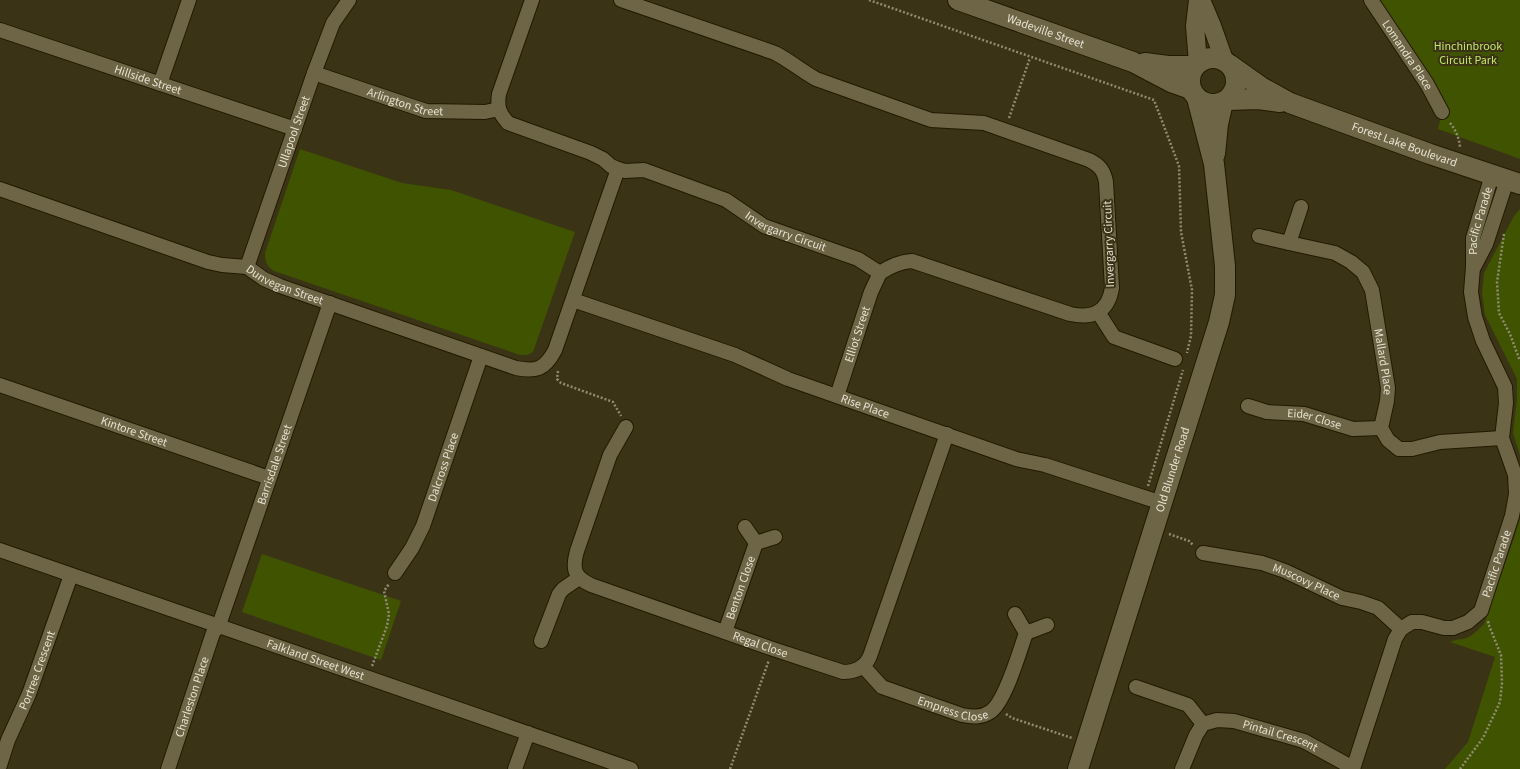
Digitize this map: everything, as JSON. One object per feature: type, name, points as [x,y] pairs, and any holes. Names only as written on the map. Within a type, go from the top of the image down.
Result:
[{"type":"main road","name":"Wadeville Street","points":[[958,0],[1133,62],[1194,94]]},
{"type":"main road","points":[[1210,58],[1227,62],[1235,71],[1237,79],[1233,94],[1225,101],[1209,104],[1194,94],[1190,81],[1191,74],[1196,65],[1210,58]]},
{"type":"main road","name":"Wadeville Street","points":[[1133,62],[1168,66],[1196,65]]},
{"type":"main road","name":"Forest Lake Boulevard","points":[[1227,62],[1261,87],[1290,103],[1506,180]]},
{"type":"main road","name":"Old Blunder Road","points":[[1078,769],[1162,503],[1225,295],[1224,266],[1214,164],[1194,94]]},
{"type":"main road","name":"Forest Lake Boulevard","points":[[1225,101],[1258,99],[1290,103]]},
{"type":"main road","name":"Old Blunder Road","points":[[1214,164],[1218,124],[1225,101]]},
{"type":"street","points":[[160,84],[189,0]]},
{"type":"street","name":"Ullapool Street","points":[[247,267],[314,73],[333,23],[349,0]]},
{"type":"street","points":[[499,109],[497,104],[499,94],[532,0]]},
{"type":"street","name":"Invergarry Circuit","points":[[621,0],[776,53],[816,79],[931,120],[984,123],[1096,163],[1104,172],[1106,182],[1112,288],[1110,299],[1098,312]]},
{"type":"street","points":[[1196,65],[1195,26],[1198,0]]},
{"type":"street","points":[[1201,0],[1227,62]]},
{"type":"street","name":"Lomandra Place","points":[[1371,0],[1427,84],[1442,112]]},
{"type":"street","name":"Hillside Street","points":[[0,30],[295,129]]},
{"type":"street","name":"Arlington Street","points":[[314,73],[426,111],[485,112],[499,109]]},
{"type":"street","name":"Invergarry Circuit","points":[[499,109],[502,116],[508,122],[592,153],[618,169],[625,171],[644,170],[726,200],[764,226],[858,259],[880,273]]},
{"type":"street","points":[[573,300],[618,169]]},
{"type":"street","name":"Pacific Parade","points":[[1473,267],[1486,244],[1506,180]]},
{"type":"street","name":"Pacific Parade","points":[[1401,629],[1412,622],[1422,622],[1444,628],[1453,628],[1468,622],[1481,611],[1512,516],[1516,494],[1515,475],[1502,438],[1506,403],[1505,387],[1483,342],[1475,317],[1471,292],[1473,238],[1506,180]]},
{"type":"street","name":"Dunvegan Street","points":[[0,189],[208,262],[247,267],[270,282],[516,368],[530,370],[541,367],[549,360],[573,300]]},
{"type":"street","points":[[1289,243],[1300,207]]},
{"type":"street","name":"Mallard Place","points":[[1259,236],[1335,253],[1351,262],[1363,272],[1372,290],[1388,388],[1387,401],[1381,428]]},
{"type":"street","points":[[880,273],[890,266],[901,262],[912,261],[1070,314],[1081,317],[1098,312],[1114,337],[1175,359]]},
{"type":"street","name":"Elliot Street","points":[[837,396],[871,292],[880,273]]},
{"type":"street","name":"Rise Place","points":[[573,300],[735,355],[788,379],[1016,459],[1045,465],[1162,503]]},
{"type":"street","name":"Barrisdale Street","points":[[219,626],[330,303]]},
{"type":"street","name":"Dalcross Place","points":[[395,573],[412,548],[423,526],[481,356]]},
{"type":"street","name":"Kintore Street","points":[[0,385],[269,478]]},
{"type":"street","name":"Eider Close","points":[[1248,406],[1267,412],[1304,414],[1353,429],[1381,428]]},
{"type":"street","points":[[541,641],[559,594],[579,578],[574,565],[577,551],[610,455],[626,427]]},
{"type":"street","points":[[1381,428],[1388,440],[1399,448],[1412,449],[1440,442],[1502,438]]},
{"type":"street","points":[[863,666],[870,656],[947,434]]},
{"type":"street","name":"Benton Close","points":[[745,527],[756,543]]},
{"type":"street","name":"Benton Close","points":[[756,543],[775,537]]},
{"type":"street","name":"Benton Close","points":[[725,632],[756,543]]},
{"type":"street","name":"Falkland Street West","points":[[0,550],[631,769]]},
{"type":"street","name":"Muscovy Place","points":[[1203,553],[1262,563],[1285,571],[1342,598],[1361,602],[1378,608],[1401,629]]},
{"type":"street","name":"Portree Crescent","points":[[0,765],[8,740],[29,694],[71,575]]},
{"type":"street","name":"Regal Close","points":[[579,578],[591,585],[843,672],[850,672],[863,666]]},
{"type":"street","points":[[1015,614],[1026,633],[1047,625]]},
{"type":"street","name":"Charleston Place","points":[[168,769],[213,633],[219,626]]},
{"type":"street","points":[[1353,768],[1395,639],[1401,629]]},
{"type":"street","name":"Empress Close","points":[[863,666],[882,687],[962,715],[973,717],[983,715],[991,712],[1002,696],[1026,633]]},
{"type":"street","points":[[1136,686],[1188,705],[1203,724],[1196,736],[1182,769]]},
{"type":"street","name":"Pintail Crescent","points":[[1203,724],[1217,720],[1234,722],[1304,741],[1353,768]]},
{"type":"street","points":[[515,769],[528,733]]},
{"type":"path","points":[[1005,130],[1030,58]]},
{"type":"path","points":[[1442,112],[1454,127],[1459,140],[1460,150],[1453,147]]},
{"type":"path","points":[[1496,216],[1504,219],[1504,241],[1497,282],[1499,313],[1510,334],[1520,361]]},
{"type":"path","points":[[559,368],[557,379],[561,383],[613,402],[626,427]]},
{"type":"path","points":[[1153,529],[1189,541],[1203,553]]},
{"type":"path","points":[[368,678],[387,626],[389,614],[384,591],[395,573]]},
{"type":"path","points":[[1460,769],[1483,738],[1500,702],[1502,683],[1501,655],[1488,623],[1490,616]]},
{"type":"path","points":[[730,769],[773,649]]},
{"type":"path","points":[[995,707],[1012,718],[1086,742]]},
{"type":"green space","name":"Hinchinbrook Circuit Park","points":[[1371,0],[1520,0],[1520,159],[1438,129],[1442,112]]},
{"type":"green space","points":[[300,149],[402,183],[451,190],[575,232],[533,352],[527,355],[520,355],[274,271],[267,264],[265,253]]},
{"type":"green space","points":[[1520,209],[1520,455],[1513,433],[1517,399],[1517,379],[1485,315],[1482,294],[1484,273],[1514,216]]},
{"type":"green space","points":[[1520,518],[1520,769],[1445,769],[1468,742],[1495,657],[1450,642],[1469,637],[1484,624]]},
{"type":"green space","points":[[262,554],[401,601],[381,660],[242,612]]}]
